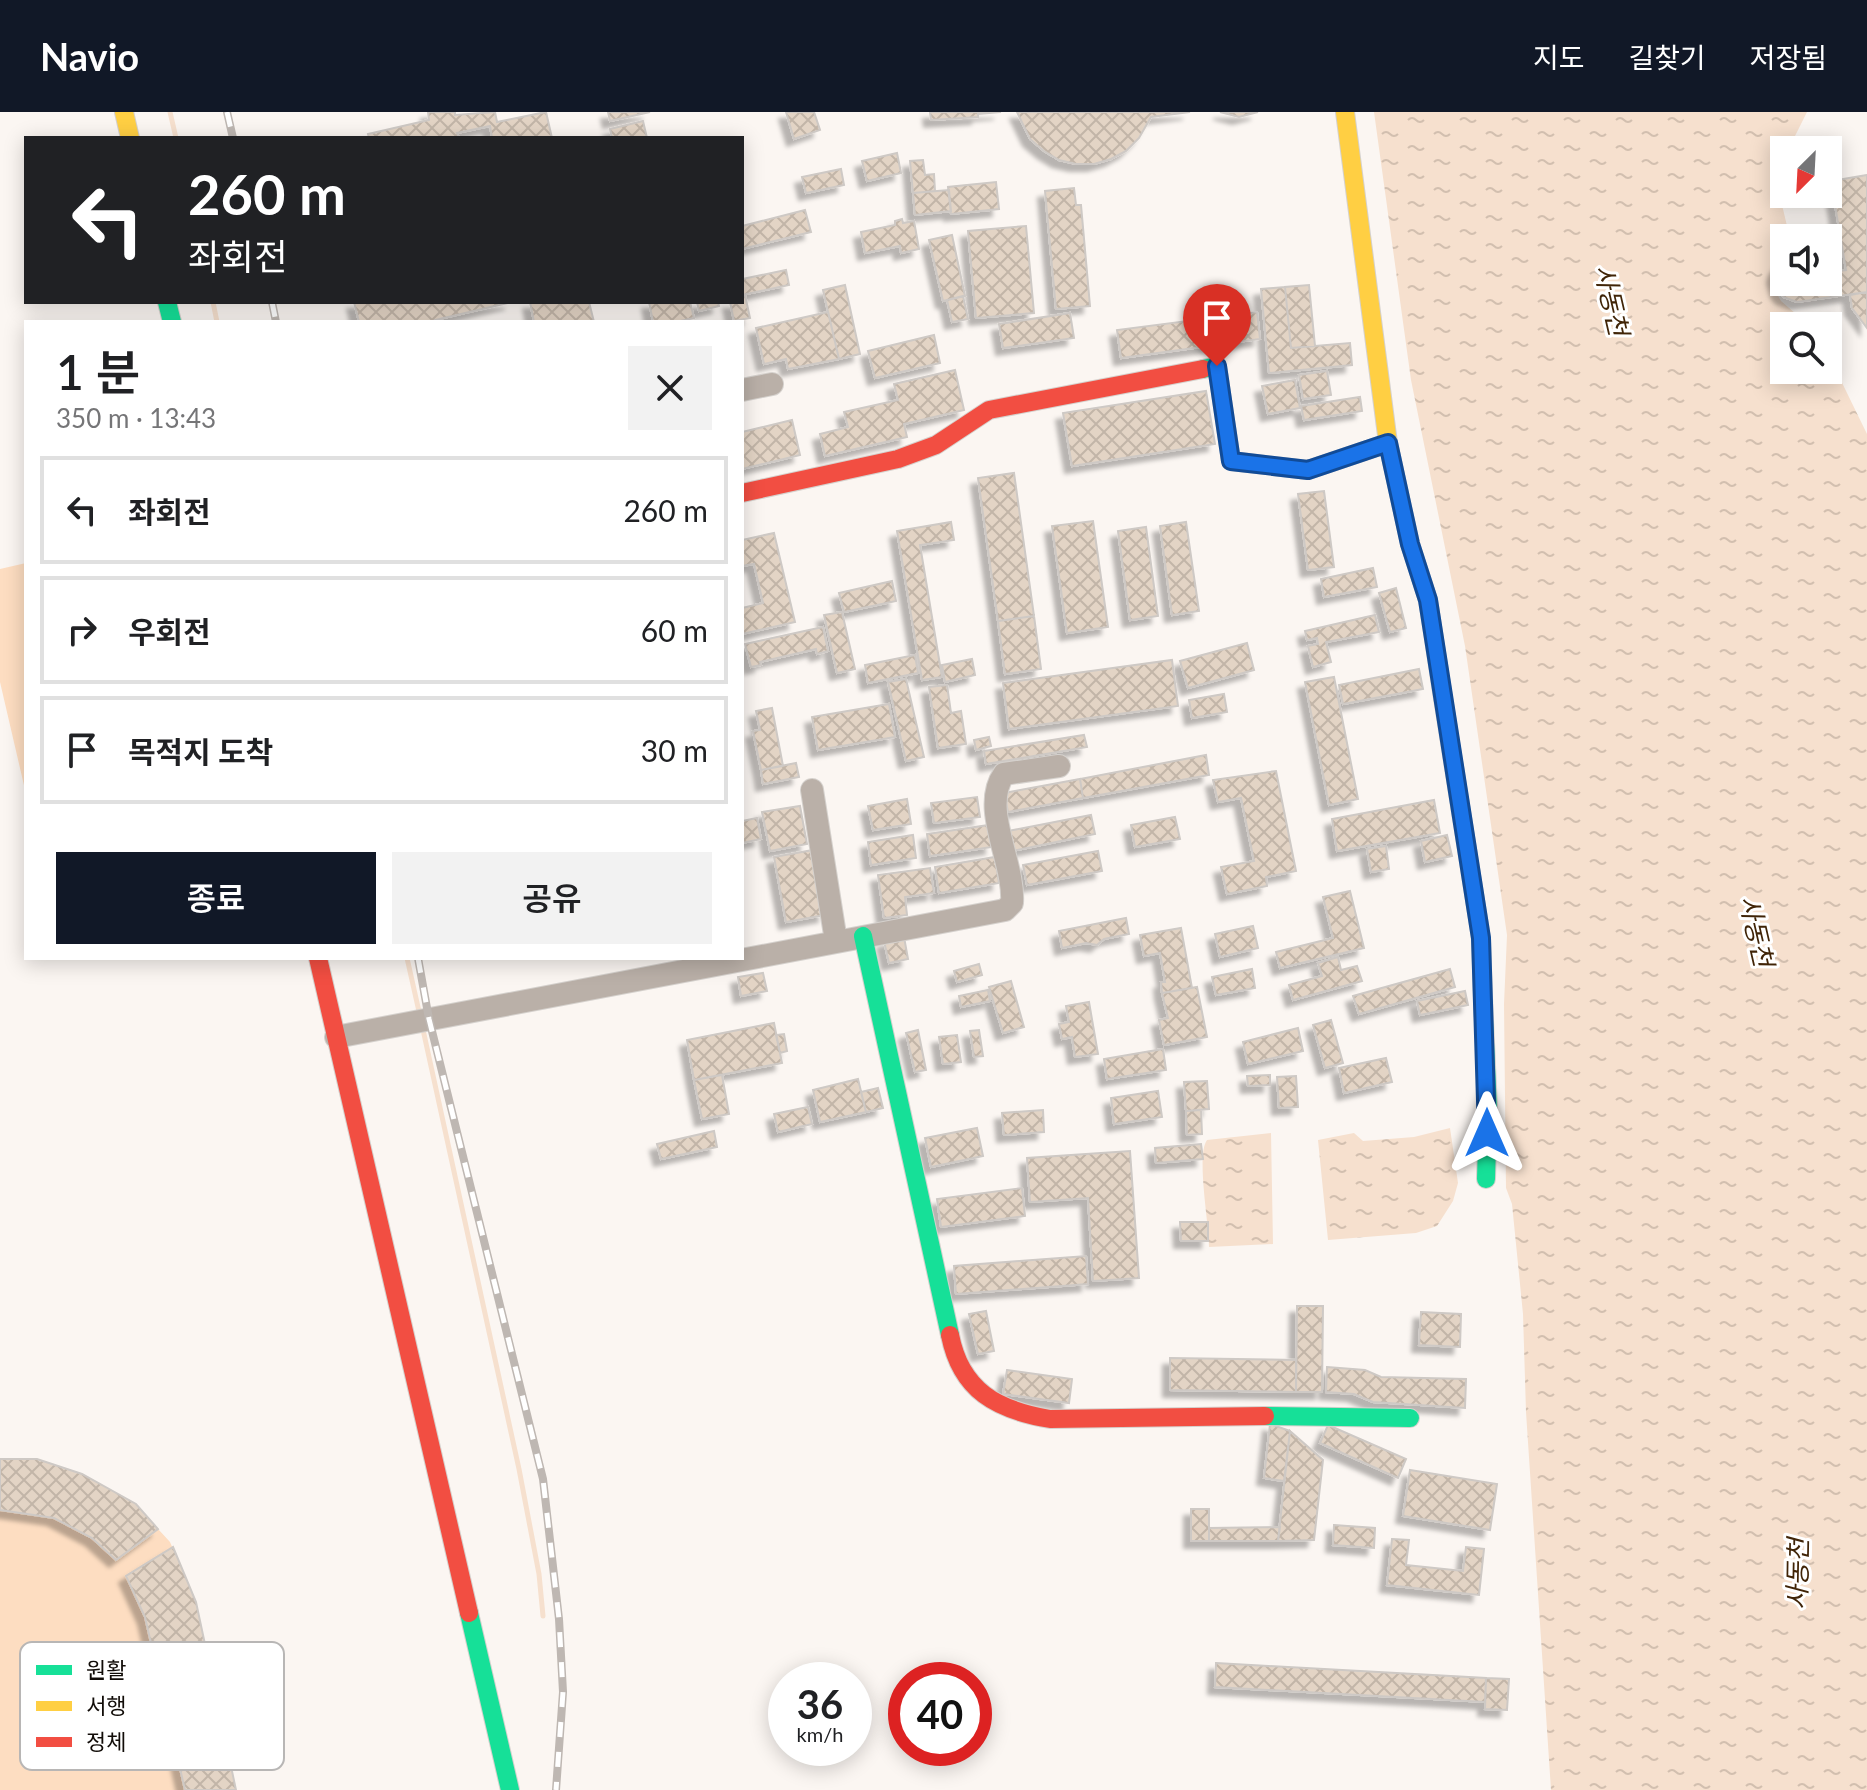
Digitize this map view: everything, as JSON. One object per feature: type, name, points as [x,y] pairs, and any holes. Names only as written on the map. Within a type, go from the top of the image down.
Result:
[{"type":"street","points":[[124,112],[130,136]]},
{"type":"street","points":[[1345,112],[1388,443],[1410,544],[1428,600],[1481,938],[1488,1110],[1486,1179]]},
{"type":"street","points":[[744,493],[898,459],[936,445],[989,410],[1217,366],[1231,461],[1308,470],[1388,443]]},
{"type":"street","points":[[744,390],[772,384]]},
{"type":"street","points":[[744,959],[1005,910],[1012,903],[1013,885],[995,806],[996,786],[1004,774],[1059,766]]},
{"type":"street","points":[[812,790],[836,941]]},
{"type":"street","points":[[863,936],[954,1355],[966,1379],[991,1400],[1019,1414],[1050,1419],[1221,1415],[1410,1418]]},
{"type":"street","points":[[318,960],[510,1790]]},
{"type":"street","points":[[336,1037],[737,960]]},
{"type":"shaded area","points":[[24,563],[24,785],[0,682],[0,569]]},
{"type":"shaded area","points":[[0,1459],[37,1459],[82,1474],[135,1504],[170,1542],[196,1602],[205,1642],[20,1642],[20,1770],[232,1770],[236,1790],[0,1790]]},
{"type":"water","name":"사동천","points":[[1374,112],[1807,112],[1795,136],[1770,136],[1770,208],[1783,208],[1787,224],[1770,224],[1770,296],[1778,296],[1794,312],[1770,312],[1770,384],[1842,383],[1867,434],[1867,1790],[1551,1790],[1526,1412],[1523,1314],[1512,1204],[1506,1188],[1504,1004],[1507,935],[1465,646],[1411,380]]},
{"type":"water","points":[[1450,1128],[1458,1183],[1453,1201],[1437,1226],[1416,1233],[1328,1240],[1318,1140],[1354,1133],[1363,1141],[1414,1137]]},
{"type":"water","points":[[1271,1133],[1273,1244],[1209,1247],[1203,1174],[1207,1140]]},
{"type":"building","points":[[428,112],[455,112],[455,115],[495,112],[497,122],[546,112],[552,136],[492,136],[490,126],[457,133],[458,136],[368,134],[429,120]]},
{"type":"building","points":[[608,112],[650,112],[610,121]]},
{"type":"building","points":[[786,112],[814,112],[820,130],[794,139]]},
{"type":"building","points":[[930,112],[1001,112],[931,120]]},
{"type":"building","points":[[1017,112],[1190,112],[1151,117],[1139,138],[1126,151],[1094,164],[1076,164],[1059,160],[1030,139]]},
{"type":"building","points":[[1220,112],[1258,112],[1239,117]]},
{"type":"building","points":[[643,121],[647,136],[612,136],[610,129]]},
{"type":"building","points":[[897,153],[901,173],[867,181],[862,161]]},
{"type":"building","points":[[923,160],[925,175],[934,174],[935,191],[913,193],[910,161]]},
{"type":"building","points":[[841,169],[844,185],[806,193],[802,177]]},
{"type":"building","points":[[1867,175],[1867,292],[1842,296],[1842,270],[1846,270],[1842,224],[1838,224],[1836,208],[1842,208],[1842,179]]},
{"type":"building","points":[[996,182],[999,209],[951,214],[948,187]]},
{"type":"building","points":[[1074,188],[1076,205],[1081,205],[1090,306],[1056,309],[1045,191]]},
{"type":"building","points":[[949,190],[951,211],[915,215],[913,193]]},
{"type":"building","points":[[805,210],[811,232],[744,249],[744,225]]},
{"type":"building","points":[[902,219],[903,223],[914,221],[919,249],[901,253],[900,246],[865,253],[861,232],[895,225],[895,221]]},
{"type":"building","points":[[1026,226],[1034,313],[976,318],[968,231]]},
{"type":"building","points":[[952,235],[965,296],[943,301],[929,240]]},
{"type":"building","points":[[786,270],[789,285],[744,295],[744,279]]},
{"type":"building","points":[[845,285],[860,354],[839,359],[823,290]]},
{"type":"building","points":[[1309,285],[1315,346],[1291,348],[1285,287]]},
{"type":"building","points":[[1285,287],[1291,348],[1350,343],[1352,365],[1269,373],[1261,289]]},
{"type":"building","points":[[1867,292],[1867,328],[1852,308],[1850,295]]},
{"type":"building","points":[[744,295],[750,318],[734,320],[730,304],[744,304]]},
{"type":"building","points":[[963,296],[968,319],[952,322],[947,300]]},
{"type":"building","points":[[1782,296],[1839,296],[1797,302]]},
{"type":"building","points":[[354,304],[503,304],[435,320],[358,320]]},
{"type":"building","points":[[530,304],[590,304],[594,320],[534,320]]},
{"type":"building","points":[[649,304],[690,304],[694,318],[685,320],[653,320]]},
{"type":"building","points":[[697,304],[718,304],[719,306],[699,311]]},
{"type":"building","points":[[828,312],[839,359],[788,369],[786,359],[764,364],[756,328]]},
{"type":"building","points":[[1257,312],[1260,339],[1121,358],[1117,330]]},
{"type":"building","points":[[1070,313],[1074,338],[1003,348],[999,324]]},
{"type":"building","points":[[934,335],[940,363],[875,378],[868,351]]},
{"type":"building","points":[[955,370],[964,410],[904,424],[907,437],[825,456],[820,434],[848,427],[844,412],[898,400],[894,384]]},
{"type":"building","points":[[1327,371],[1331,395],[1303,399],[1299,375]]},
{"type":"building","points":[[1295,380],[1300,408],[1268,414],[1262,386]]},
{"type":"building","points":[[1206,391],[1215,444],[1072,466],[1063,413]]},
{"type":"building","points":[[1360,397],[1362,411],[1304,420],[1301,406]]},
{"type":"building","points":[[792,420],[800,455],[744,469],[744,432]]},
{"type":"building","points":[[1014,473],[1034,616],[998,621],[978,478]]},
{"type":"building","points":[[1324,491],[1334,567],[1308,570],[1298,494]]},
{"type":"building","points":[[1093,521],[1108,627],[1067,633],[1052,526]]},
{"type":"building","points":[[951,522],[954,540],[920,545],[942,677],[922,680],[897,531]]},
{"type":"building","points":[[1186,522],[1199,611],[1172,615],[1160,526]]},
{"type":"building","points":[[1146,527],[1158,616],[1130,620],[1118,531]]},
{"type":"building","points":[[774,533],[795,622],[744,634],[744,608],[763,603],[754,564],[744,566],[744,540]]},
{"type":"building","points":[[1373,568],[1377,587],[1324,597],[1321,579]]},
{"type":"building","points":[[892,581],[896,601],[844,612],[839,593]]},
{"type":"building","points":[[1396,588],[1406,628],[1390,632],[1379,593]]},
{"type":"building","points":[[842,612],[855,669],[837,673],[824,615]]},
{"type":"building","points":[[1375,615],[1379,632],[1326,642],[1331,662],[1313,667],[1308,646],[1318,644],[1317,638],[1307,640],[1305,631]]},
{"type":"building","points":[[1034,616],[1041,669],[1005,674],[998,621]]},
{"type":"building","points":[[823,627],[828,651],[817,654],[816,649],[760,662],[761,665],[751,667],[745,644]]},
{"type":"building","points":[[1247,643],[1254,670],[1188,688],[1180,661]]},
{"type":"building","points":[[915,655],[918,673],[868,683],[865,665]]},
{"type":"building","points":[[972,659],[975,675],[945,682],[942,665]]},
{"type":"building","points":[[1172,660],[1178,706],[1009,729],[1003,683]]},
{"type":"building","points":[[1419,669],[1423,689],[1343,704],[1339,685]]},
{"type":"building","points":[[1334,677],[1358,799],[1329,805],[1305,682]]},
{"type":"building","points":[[906,679],[924,757],[906,761],[888,682]]},
{"type":"building","points":[[947,685],[951,713],[961,711],[966,744],[938,748],[929,687]]},
{"type":"building","points":[[1224,694],[1227,712],[1192,718],[1189,700]]},
{"type":"building","points":[[889,704],[895,737],[818,750],[812,717]]},
{"type":"building","points":[[772,708],[783,766],[761,770],[753,731],[760,730],[756,711]]},
{"type":"building","points":[[1084,735],[1087,747],[986,764],[984,751]]},
{"type":"building","points":[[989,737],[991,746],[976,750],[974,740]]},
{"type":"building","points":[[1206,755],[1209,775],[1083,798],[1080,779]]},
{"type":"building","points":[[796,763],[799,777],[763,784],[761,770]]},
{"type":"building","points":[[1276,771],[1296,871],[1266,877],[1267,886],[1227,894],[1221,867],[1254,861],[1241,798],[1218,802],[1213,780]]},
{"type":"building","points":[[1080,779],[1083,798],[1008,812],[1004,793]]},
{"type":"building","points":[[977,797],[980,817],[934,823],[931,803]]},
{"type":"building","points":[[907,799],[911,824],[873,830],[868,806]]},
{"type":"building","points":[[1434,800],[1440,833],[1337,851],[1332,819]]},
{"type":"building","points":[[800,806],[807,844],[770,851],[762,812]]},
{"type":"building","points":[[1091,815],[1095,834],[1012,851],[1008,831]]},
{"type":"building","points":[[1175,817],[1180,839],[1135,847],[1131,825]]},
{"type":"building","points":[[757,818],[761,839],[744,843],[744,821]]},
{"type":"building","points":[[989,825],[992,847],[930,856],[927,834]]},
{"type":"building","points":[[913,835],[916,858],[871,865],[868,842]]},
{"type":"building","points":[[1447,835],[1452,856],[1425,862],[1421,841]]},
{"type":"building","points":[[1386,846],[1389,869],[1371,872],[1367,849]]},
{"type":"building","points":[[813,850],[825,915],[786,922],[774,857]]},
{"type":"building","points":[[1098,851],[1102,871],[1027,885],[1023,865]]},
{"type":"building","points":[[995,857],[999,883],[939,893],[935,867]]},
{"type":"building","points":[[930,868],[934,893],[905,897],[907,915],[884,918],[878,875]]},
{"type":"building","points":[[1350,891],[1364,948],[1280,968],[1276,952],[1333,938],[1323,897]]},
{"type":"building","points":[[1126,918],[1129,934],[1104,939],[1097,945],[1086,943],[1062,948],[1059,931]]},
{"type":"building","points":[[1253,926],[1258,948],[1220,957],[1215,934]]},
{"type":"building","points":[[1181,928],[1192,988],[1162,993],[1161,982],[1165,982],[1160,953],[1144,956],[1140,935]]},
{"type":"building","points":[[904,937],[908,959],[889,963],[884,941]]},
{"type":"building","points":[[1338,957],[1341,970],[1357,966],[1362,981],[1293,1000],[1289,985],[1322,976],[1318,963]]},
{"type":"building","points":[[979,964],[982,975],[957,982],[954,971]]},
{"type":"building","points":[[1252,969],[1255,988],[1216,995],[1212,977]]},
{"type":"building","points":[[1450,969],[1455,987],[1359,1014],[1353,996]]},
{"type":"building","points":[[763,973],[767,991],[741,996],[738,977]]},
{"type":"building","points":[[1011,981],[1024,1027],[1003,1033],[989,987]]},
{"type":"building","points":[[1197,987],[1207,1037],[1164,1045],[1159,1020],[1168,1018],[1162,993]]},
{"type":"building","points":[[988,990],[990,1001],[961,1007],[959,996]]},
{"type":"building","points":[[1465,991],[1468,1005],[1420,1015],[1417,1001]]},
{"type":"building","points":[[1089,1002],[1098,1054],[1075,1057],[1072,1037],[1062,1039],[1059,1024],[1069,1022],[1066,1006]]},
{"type":"building","points":[[1331,1020],[1343,1063],[1325,1068],[1313,1025]]},
{"type":"building","points":[[774,1023],[782,1063],[694,1080],[687,1040]]},
{"type":"building","points":[[1298,1028],[1303,1051],[1248,1064],[1243,1042]]},
{"type":"building","points":[[918,1030],[926,1070],[915,1072],[906,1033]]},
{"type":"building","points":[[979,1030],[983,1056],[974,1057],[970,1031]]},
{"type":"building","points":[[784,1034],[787,1051],[780,1053],[776,1035]]},
{"type":"building","points":[[957,1035],[961,1062],[943,1064],[939,1037]]},
{"type":"building","points":[[1163,1049],[1166,1070],[1107,1079],[1104,1059]]},
{"type":"building","points":[[1386,1058],[1392,1082],[1344,1093],[1339,1068]]},
{"type":"building","points":[[722,1075],[729,1114],[702,1119],[694,1080]]},
{"type":"building","points":[[1270,1075],[1270,1085],[1248,1086],[1247,1076]]},
{"type":"building","points":[[1296,1076],[1298,1107],[1279,1108],[1277,1077]]},
{"type":"building","points":[[858,1079],[866,1112],[820,1122],[813,1090]]},
{"type":"building","points":[[1207,1081],[1209,1109],[1186,1111],[1184,1082]]},
{"type":"building","points":[[878,1088],[883,1108],[866,1112],[861,1092]]},
{"type":"building","points":[[1158,1091],[1162,1117],[1114,1124],[1111,1098]]},
{"type":"building","points":[[808,1107],[812,1124],[778,1132],[774,1114]]},
{"type":"building","points":[[1043,1110],[1044,1132],[1004,1135],[1002,1113]]},
{"type":"building","points":[[1201,1110],[1202,1134],[1187,1135],[1186,1111]]},
{"type":"building","points":[[977,1128],[983,1156],[931,1167],[925,1138]]},
{"type":"building","points":[[714,1131],[717,1147],[661,1159],[657,1144]]},
{"type":"building","points":[[1201,1144],[1203,1159],[1156,1163],[1155,1148]]},
{"type":"building","points":[[1130,1151],[1139,1278],[1093,1281],[1088,1198],[1030,1202],[1027,1158]]},
{"type":"building","points":[[1022,1188],[1025,1216],[941,1227],[937,1199]]},
{"type":"building","points":[[1180,1222],[1208,1222],[1208,1241],[1181,1241]]},
{"type":"building","points":[[1086,1256],[1088,1284],[956,1294],[954,1266]]},
{"type":"building","points":[[1297,1306],[1323,1306],[1322,1392],[1296,1392]]},
{"type":"building","points":[[986,1311],[994,1351],[978,1354],[969,1314]]},
{"type":"building","points":[[1421,1312],[1461,1314],[1460,1347],[1419,1345]]},
{"type":"building","points":[[1170,1358],[1296,1360],[1296,1392],[1170,1390]]},
{"type":"building","points":[[1327,1367],[1365,1370],[1381,1377],[1466,1379],[1465,1408],[1373,1402],[1354,1394],[1326,1392]]},
{"type":"building","points":[[1007,1370],[1072,1379],[1069,1403],[1003,1394]]},
{"type":"building","points":[[1270,1424],[1290,1431],[1284,1481],[1264,1478]]},
{"type":"building","points":[[1328,1425],[1406,1459],[1398,1478],[1320,1443]]},
{"type":"building","points":[[1290,1431],[1323,1460],[1314,1540],[1278,1541]]},
{"type":"building","points":[[0,1459],[37,1459],[82,1474],[136,1504],[158,1529],[116,1560],[92,1538],[54,1518],[0,1510]]},
{"type":"building","points":[[1410,1470],[1497,1484],[1490,1530],[1403,1516]]},
{"type":"building","points":[[1191,1509],[1209,1509],[1209,1541],[1191,1541]]},
{"type":"building","points":[[1334,1525],[1375,1528],[1374,1548],[1333,1545]]},
{"type":"building","points":[[1280,1527],[1278,1541],[1209,1541],[1209,1528]]},
{"type":"building","points":[[1392,1539],[1409,1540],[1406,1565],[1463,1571],[1466,1547],[1484,1549],[1479,1595],[1387,1585]]},
{"type":"building","points":[[173,1547],[196,1602],[205,1642],[151,1642],[145,1617],[126,1576]]},
{"type":"building","points":[[1216,1663],[1486,1678],[1485,1702],[1215,1687]]},
{"type":"building","points":[[1486,1678],[1509,1679],[1507,1710],[1485,1709]]},
{"type":"building","points":[[180,1770],[232,1770],[236,1790],[185,1790]]},
{"type":"waterway","points":[[170,112],[176,136]]},
{"type":"waterway","points":[[213,304],[217,320]]},
{"type":"waterway","points":[[407,960],[420,1016]]},
{"type":"waterway","points":[[422,1025],[519,1469],[539,1574],[543,1616]]},
{"type":"railway","points":[[227,112],[233,136]]},
{"type":"railway","points":[[272,304],[276,320]]},
{"type":"railway","points":[[418,960],[429,1019],[543,1479],[559,1619],[563,1692],[556,1790]]},
{"type":"traffic: fast","points":[[168,304],[172,320]]},
{"type":"traffic: fast","points":[[1203,369],[1217,366],[1231,461],[1308,470],[1388,443]]},
{"type":"traffic: fast","points":[[863,936],[950,1335]]},
{"type":"traffic: fast","points":[[1483,998],[1488,1110],[1486,1179]]},
{"type":"traffic: fast","points":[[1265,1416],[1410,1418]]},
{"type":"traffic: fast","points":[[469,1613],[510,1790]]},
{"type":"traffic: slow","points":[[124,112],[130,136]]},
{"type":"traffic: slow","points":[[1345,112],[1388,443],[1410,544],[1428,600],[1443,698]]},
{"type":"traffic: jam","points":[[744,493],[898,459],[936,445],[989,410],[1203,369]]},
{"type":"traffic: jam","points":[[1443,698],[1481,938],[1483,998]]},
{"type":"traffic: jam","points":[[318,960],[469,1613]]},
{"type":"traffic: jam","points":[[950,1335],[955,1354],[972,1384],[998,1403],[1031,1415],[1050,1419],[1265,1416]]},
{"type":"route","points":[[1217,366],[1231,461],[1308,470],[1388,443],[1410,544],[1428,600],[1481,938],[1487,1133]]}]
